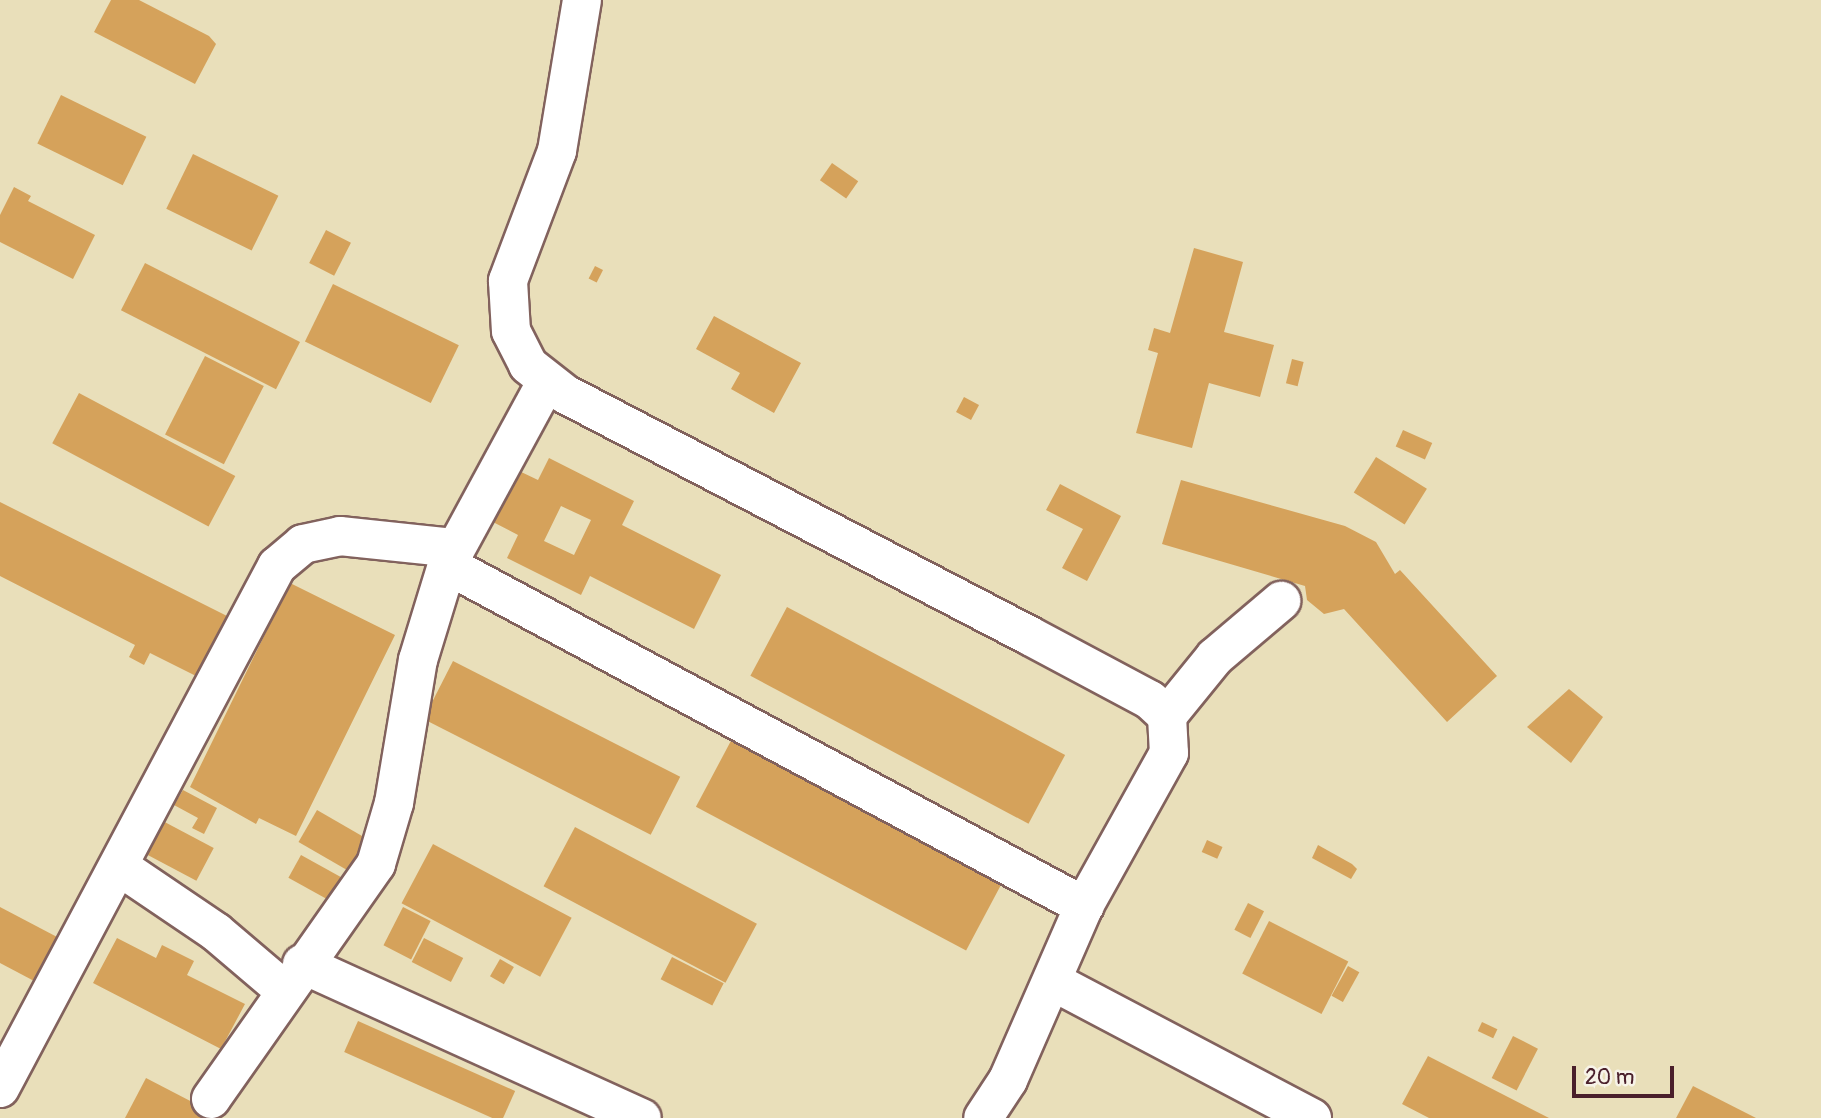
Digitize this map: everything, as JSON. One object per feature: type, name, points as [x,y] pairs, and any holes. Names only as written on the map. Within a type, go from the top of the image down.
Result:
[{"type":"lane","points":[[582,0],[556,150],[508,281],[517,348],[546,383],[1138,694],[1167,716]]},
{"type":"lane","points":[[211,1099],[293,977],[345,916],[376,864],[394,803],[418,660],[451,557],[546,383]]},
{"type":"lane","points":[[0,1088],[120,867],[276,566],[303,544],[340,536],[451,557],[1084,906]]},
{"type":"lane","points":[[983,1118],[1008,1080],[1084,906],[1169,753],[1167,716],[1215,657],[1281,601]]},
{"type":"lane","points":[[120,867],[216,932],[293,977],[642,1118]]},
{"type":"lane","points":[[1052,981],[1312,1118]]},
{"type":"building","points":[[111,0],[139,0],[209,36],[216,44],[195,84],[94,32]]},
{"type":"building","points":[[61,95],[146,137],[123,185],[37,144]]},
{"type":"building","points":[[193,154],[278,196],[252,250],[166,209]]},
{"type":"building","points":[[832,163],[858,181],[846,199],[820,180]]},
{"type":"building","points":[[14,187],[31,196],[28,201],[95,235],[73,279],[0,242],[0,215]]},
{"type":"building","points":[[326,230],[351,243],[334,276],[309,263]]},
{"type":"building","points":[[1194,248],[1243,262],[1224,332],[1274,345],[1260,397],[1209,383],[1192,448],[1136,433],[1158,353],[1148,350],[1154,328],[1170,333]]},
{"type":"building","points":[[145,263],[300,342],[276,389],[121,310]]},
{"type":"building","points":[[595,266],[603,270],[597,283],[589,278]]},
{"type":"building","points":[[333,284],[459,345],[431,403],[305,342]]},
{"type":"building","points":[[714,316],[801,363],[774,413],[731,389],[740,373],[696,349]]},
{"type":"building","points":[[205,356],[264,386],[224,464],[165,434]]},
{"type":"building","points":[[1292,359],[1304,362],[1298,386],[1286,383]]},
{"type":"building","points":[[79,393],[235,476],[209,526],[52,443]]},
{"type":"building","points":[[964,397],[979,405],[971,420],[956,412]]},
{"type":"building","points":[[1403,430],[1432,443],[1425,459],[1396,446]]},
{"type":"building","points":[[1376,457],[1427,489],[1405,524],[1354,493]]},
{"type":"building","points":[[549,458],[634,501],[622,525],[721,575],[694,629],[590,576],[581,595],[507,558],[518,535],[491,521],[517,470],[538,480]],"holes":[[[561,506],[591,520],[574,555],[544,541]]]},
{"type":"building","points":[[1181,480],[1345,526],[1376,542],[1395,574],[1400,570],[1497,676],[1447,722],[1344,609],[1324,614],[1307,600],[1305,586],[1162,544]]},
{"type":"building","points":[[1060,484],[1121,516],[1087,581],[1062,568],[1083,529],[1046,510]]},
{"type":"building","points":[[0,502],[233,619],[202,679],[150,653],[144,665],[129,657],[135,645],[0,576]]},
{"type":"building","points":[[290,583],[395,635],[296,836],[259,818],[256,824],[190,787]]},
{"type":"building","points":[[787,607],[1065,755],[1029,824],[750,676]]},
{"type":"building","points":[[453,661],[680,777],[651,835],[423,719]]},
{"type":"building","points":[[1569,689],[1603,717],[1571,763],[1527,727]]},
{"type":"building","points":[[733,737],[1003,881],[966,950],[696,807]]},
{"type":"building","points":[[183,790],[217,808],[204,834],[192,828],[198,818],[174,805]]},
{"type":"building","points":[[317,810],[372,842],[354,874],[298,842]]},
{"type":"building","points":[[159,819],[214,848],[196,881],[142,852]]},
{"type":"building","points":[[575,827],[757,924],[725,983],[544,886]]},
{"type":"building","points":[[1207,840],[1223,847],[1217,859],[1202,852]]},
{"type":"building","points":[[433,844],[572,918],[540,977],[402,903]]},
{"type":"building","points":[[1318,845],[1357,869],[1351,879],[1312,858]]},
{"type":"building","points":[[301,855],[342,878],[330,901],[288,878]]},
{"type":"building","points":[[1248,903],[1264,911],[1250,938],[1234,930]]},
{"type":"building","points":[[0,907],[59,938],[36,982],[0,963]]},
{"type":"building","points":[[403,907],[431,921],[411,959],[383,945]]},
{"type":"building","points":[[1269,921],[1348,961],[1322,1014],[1242,974]]},
{"type":"building","points":[[117,938],[156,958],[162,945],[194,961],[187,975],[245,1004],[221,1049],[93,983]]},
{"type":"building","points":[[424,938],[463,958],[451,982],[412,962]]},
{"type":"building","points":[[672,957],[724,983],[712,1006],[661,979]]},
{"type":"building","points":[[500,959],[514,967],[504,984],[490,976]]},
{"type":"building","points":[[1348,966],[1359,972],[1343,1002],[1332,996]]},
{"type":"building","points":[[358,1021],[515,1091],[503,1118],[492,1118],[344,1052]]},
{"type":"building","points":[[1482,1022],[1497,1029],[1493,1038],[1478,1031]]},
{"type":"building","points":[[1513,1036],[1538,1049],[1517,1091],[1492,1078]]},
{"type":"building","points":[[1428,1056],[1549,1118],[1429,1118],[1402,1104]]},
{"type":"building","points":[[146,1078],[223,1118],[125,1118]]},
{"type":"building","points":[[1693,1086],[1756,1118],[1676,1118]]}]
